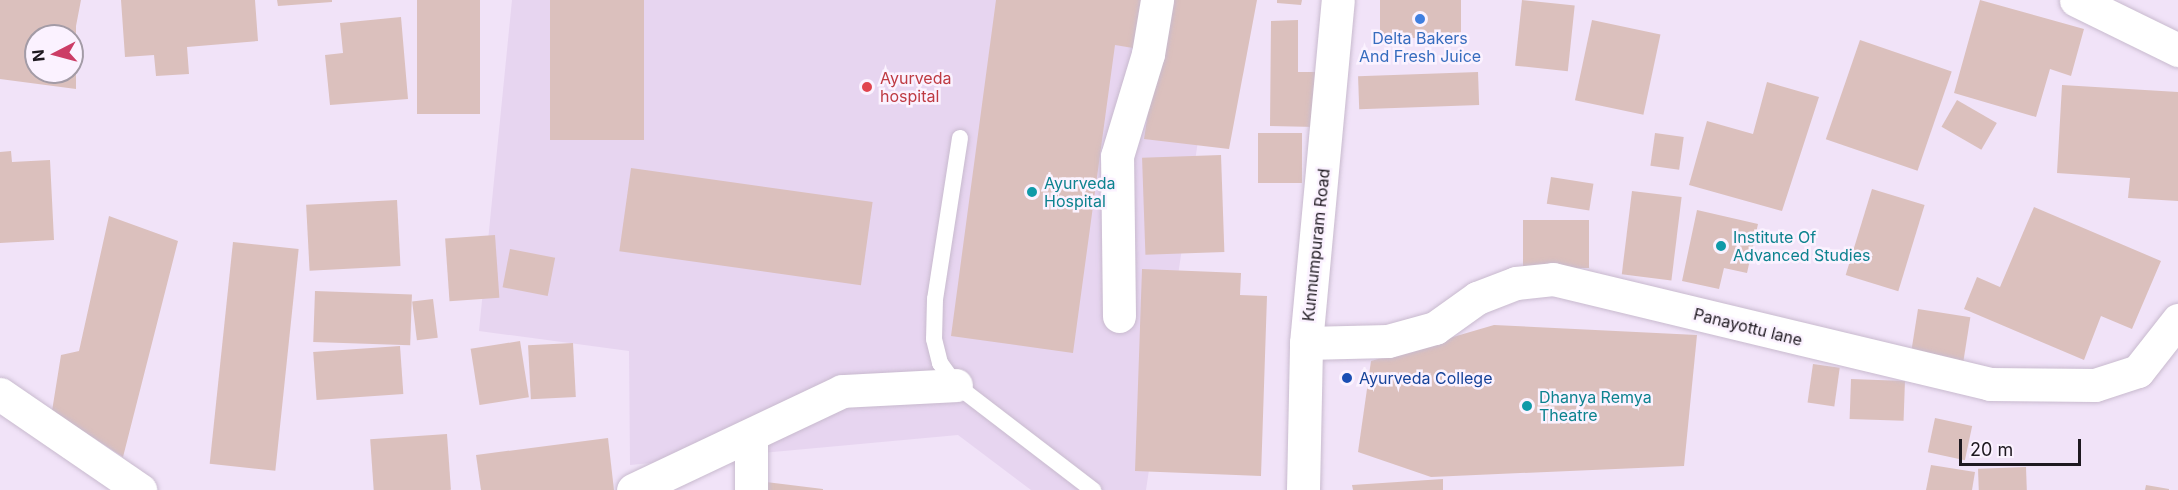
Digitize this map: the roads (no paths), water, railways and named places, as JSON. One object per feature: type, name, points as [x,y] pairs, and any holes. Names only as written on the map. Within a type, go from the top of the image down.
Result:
[{"type":"street","points":[[1119,316],[1117,156],[1148,54],[1157,0]]},
{"type":"street","name":"Kunnumpuram Road","points":[[1303,490],[1306,343],[1338,0]]},
{"type":"street","points":[[2076,0],[2178,50]]},
{"type":"street","name":"Panayottu lane","points":[[1306,343],[1388,341],[1435,328],[1477,298],[1516,283],[1553,279],[1990,384],[2095,385],[2138,371],[2178,321]]},
{"type":"street","points":[[633,490],[751,437],[842,391],[956,385]]},
{"type":"street","points":[[0,394],[140,490]]},
{"type":"street","points":[[751,437],[751,490]]},
{"type":"lane","points":[[960,138],[934,339],[940,363],[956,385],[1093,490]]},
{"type":"place","name":"Delta Bakers And Fresh Juice","points":[[1420,19]]},
{"type":"place","name":"Ayurveda hospital","points":[[867,87]]},
{"type":"place","name":"Ayurveda Hospital","points":[[1032,192]]},
{"type":"place","name":"Institute Of Advanced Studies","points":[[1721,246]]},
{"type":"place","name":"Ayurveda College","points":[[1347,378]]},
{"type":"place","name":"Dhanya Remya Theatre","points":[[1527,406]]}]
